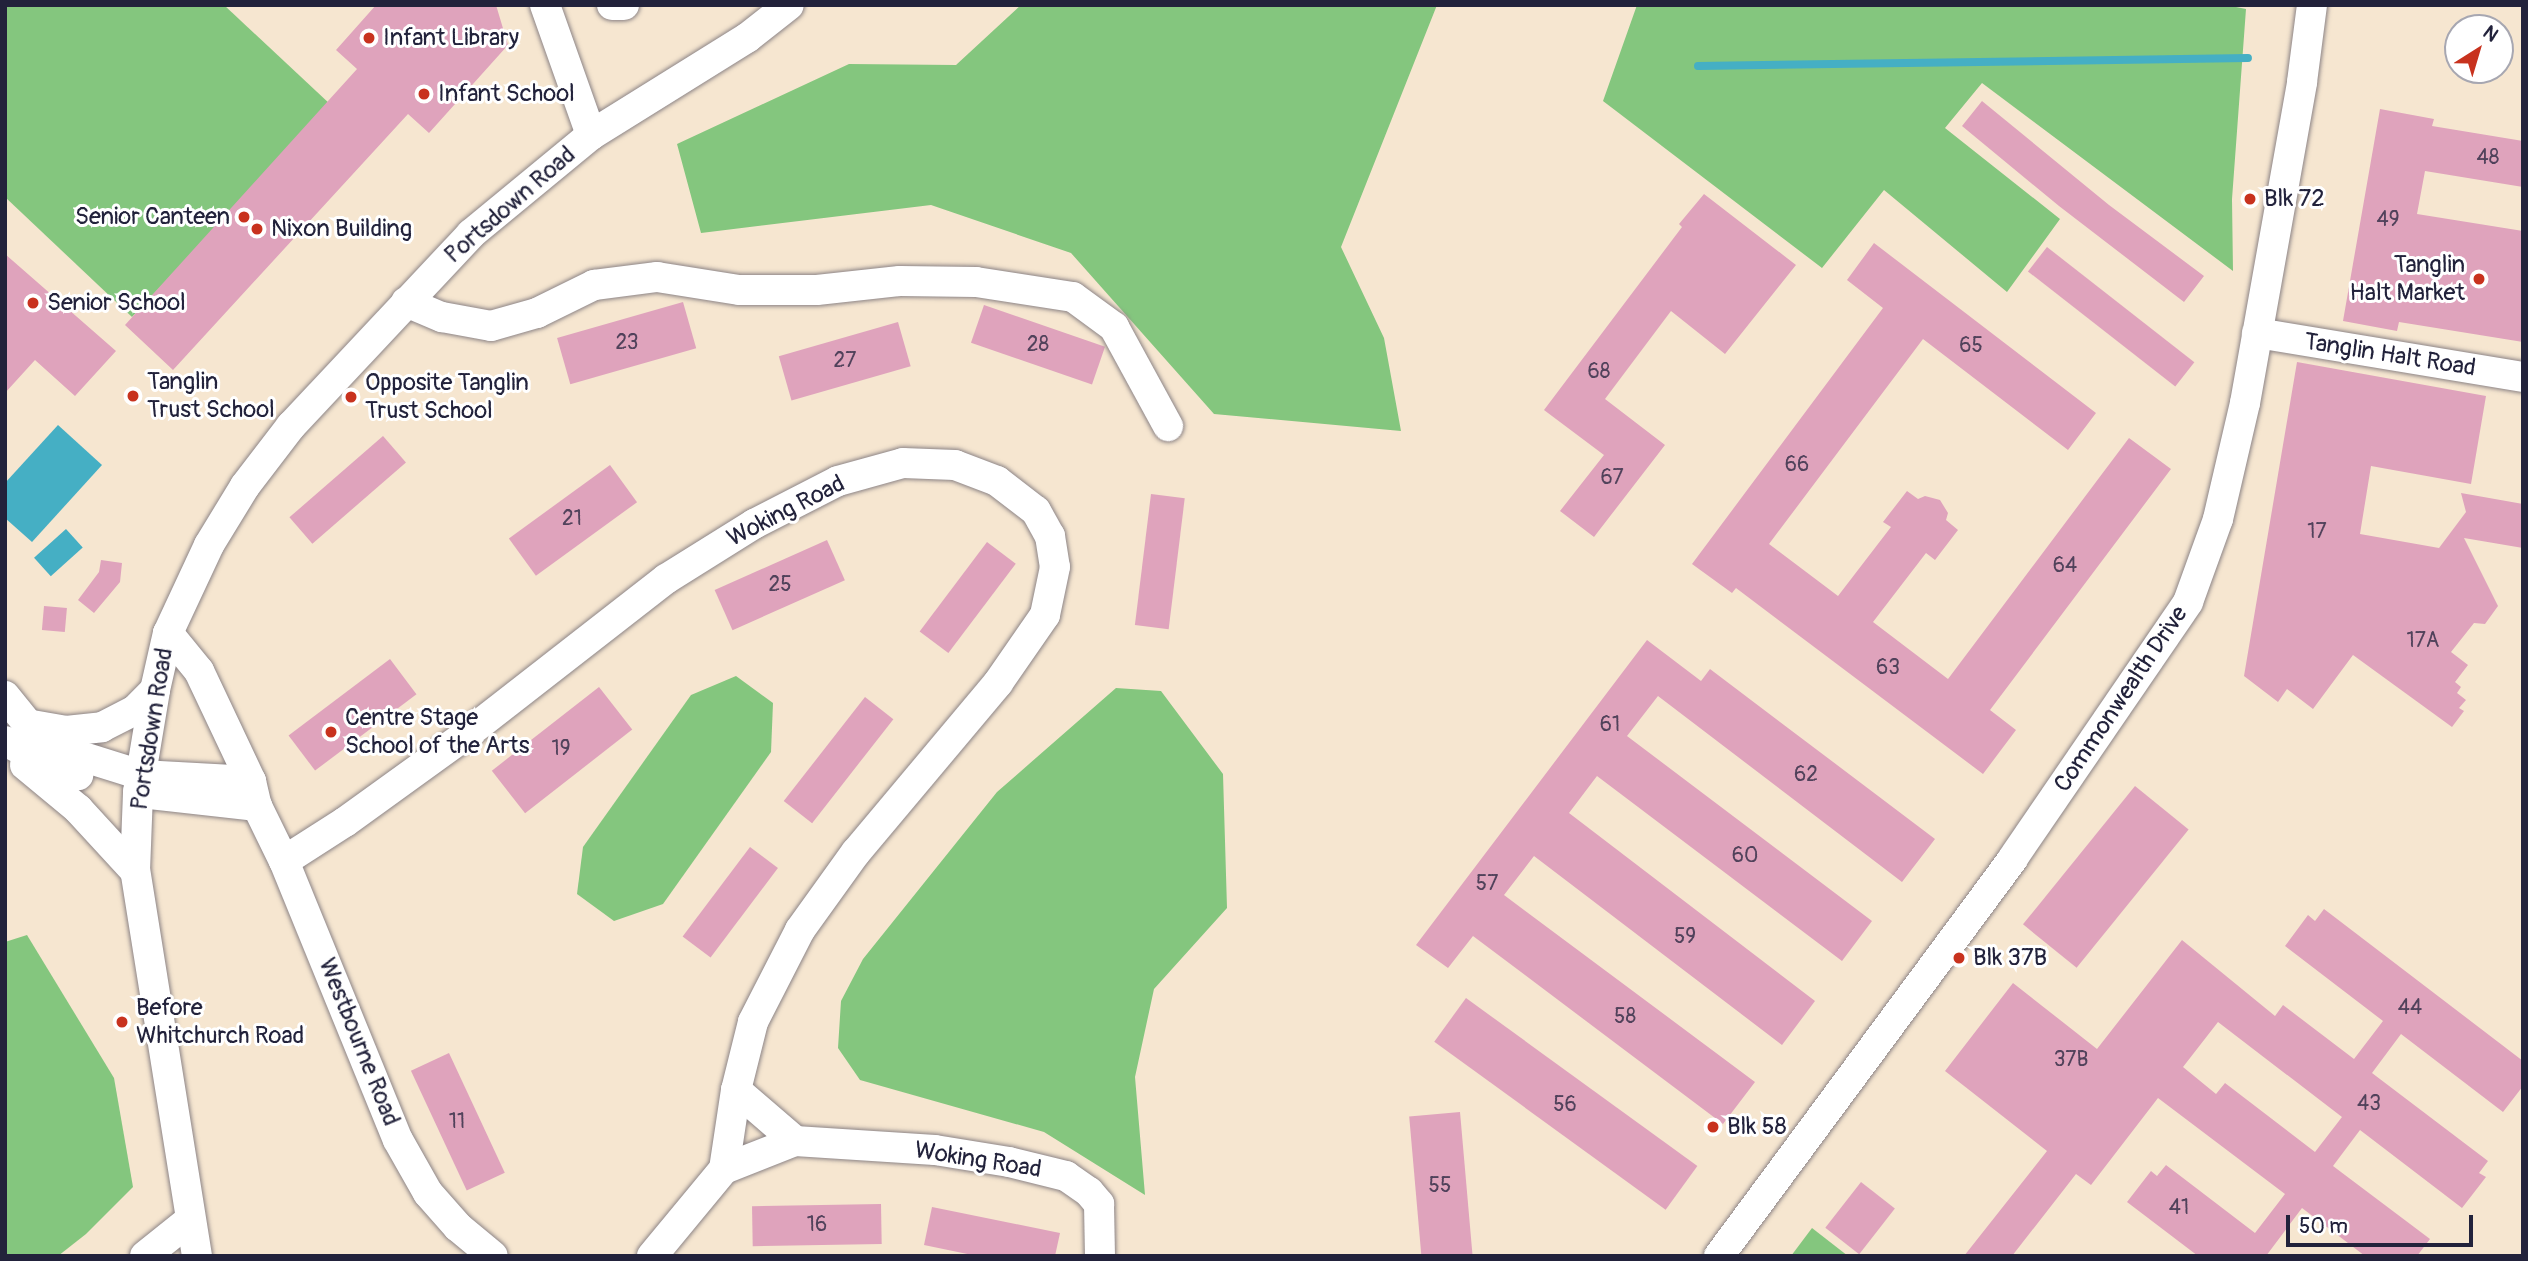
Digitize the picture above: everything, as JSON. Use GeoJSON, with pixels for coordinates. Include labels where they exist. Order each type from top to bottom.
{"type":"FeatureCollection","features":[{"type":"Feature","properties":{"kind":"street"},"geometry":{"type":"LineString","coordinates":[[545,5],[591,135]]}},
{"type":"Feature","properties":{"kind":"street"},"geometry":{"type":"LineString","coordinates":[[612,5],[624,5]]}},
{"type":"Feature","properties":{"kind":"street","name":"Portsdown Road"},"geometry":{"type":"LineString","coordinates":[[197,1256],[135,872],[140,784],[155,690],[168,633],[209,545],[245,486],[296,421],[471,233],[591,135],[747,38],[789,5]]}},
{"type":"Feature","properties":{"kind":"street","name":"Commonwealth Drive"},"geometry":{"type":"LineString","coordinates":[[1719,1256],[2013,858],[2188,602],[2218,519],[2245,403],[2302,82],[2312,5]]}},
{"type":"Feature","properties":{"kind":"street"},"geometry":{"type":"LineString","coordinates":[[406,302],[442,317],[491,326],[537,313],[594,285],[657,277],[739,289],[817,290],[900,281],[976,282],[1073,297],[1114,327],[1168,426]]}},
{"type":"Feature","properties":{"kind":"street","name":"Tanglin Halt Road"},"geometry":{"type":"LineString","coordinates":[[2257,333],[2523,377]]}},
{"type":"Feature","properties":{"kind":"street","name":"Woking Road"},"geometry":{"type":"LineString","coordinates":[[284,861],[345,822],[463,737],[666,579],[754,524],[838,481],[903,463],[955,465],[997,481],[1036,510],[1049,536],[1055,567],[1045,615],[998,683],[856,852],[800,930],[753,1022],[736,1090]]}},
{"type":"Feature","properties":{"kind":"street","name":"Westbourne Road"},"geometry":{"type":"LineString","coordinates":[[168,633],[199,671],[284,861],[398,1140],[428,1193],[458,1227],[493,1256]]}},
{"type":"Feature","properties":{"kind":"street"},"geometry":{"type":"LineString","coordinates":[[13,736],[102,727],[135,710],[155,690]]}},
{"type":"Feature","properties":{"kind":"street"},"geometry":{"type":"LineString","coordinates":[[5,696],[13,736],[135,872]]}},
{"type":"Feature","properties":{"kind":"street"},"geometry":{"type":"LineString","coordinates":[[13,736],[59,770],[140,784],[254,794]]}},
{"type":"Feature","properties":{"kind":"street"},"geometry":{"type":"LineString","coordinates":[[736,1090],[795,1142]]}},
{"type":"Feature","properties":{"kind":"street"},"geometry":{"type":"LineString","coordinates":[[652,1256],[724,1169],[736,1090]]}},
{"type":"Feature","properties":{"kind":"street","name":"Woking Road"},"geometry":{"type":"LineString","coordinates":[[724,1169],[795,1142],[935,1150],[1009,1161],[1066,1176],[1089,1192],[1098,1205],[1100,1256]]}},
{"type":"Feature","properties":{"kind":"street"},"geometry":{"type":"LineString","coordinates":[[145,1256],[190,1220]]}},
{"type":"Feature","properties":{"kind":"green space"},"geometry":{"type":"Polygon","coordinates":[[[5,5],[224,5],[331,105],[132,317],[5,197],[5,5]]]}},
{"type":"Feature","properties":{"kind":"green space"},"geometry":{"type":"Polygon","coordinates":[[[1021,5],[1437,5],[1341,247],[1384,338],[1401,431],[1214,414],[1071,253],[931,205],[701,233],[677,144],[849,64],[956,65],[1021,5]]]}},
{"type":"Feature","properties":{"kind":"green space"},"geometry":{"type":"Polygon","coordinates":[[[1637,5],[2226,5],[2246,9],[2232,199],[2233,271],[1982,83],[1945,128],[2060,219],[2007,292],[1884,190],[1822,268],[1603,101],[1637,5]]]}},
{"type":"Feature","properties":{"kind":"green space"},"geometry":{"type":"Polygon","coordinates":[[[736,676],[773,703],[771,752],[663,904],[614,921],[577,894],[583,847],[691,695],[736,676]]]}},
{"type":"Feature","properties":{"kind":"green space"},"geometry":{"type":"Polygon","coordinates":[[[1116,688],[1161,691],[1223,774],[1227,908],[1154,989],[1135,1077],[1145,1195],[1044,1132],[860,1080],[838,1048],[841,1001],[863,959],[997,792],[1116,688]]]}},
{"type":"Feature","properties":{"kind":"green space"},"geometry":{"type":"Polygon","coordinates":[[[27,935],[114,1078],[133,1187],[86,1234],[58,1256],[5,1256],[5,942],[27,935]]]}},
{"type":"Feature","properties":{"kind":"green space"},"geometry":{"type":"Polygon","coordinates":[[[1812,1228],[1848,1256],[1791,1256],[1812,1228]]]}},
{"type":"Feature","properties":{"kind":"water"},"geometry":{"type":"Polygon","coordinates":[[[58,425],[102,465],[32,542],[5,518],[5,483],[58,425]]]}},
{"type":"Feature","properties":{"kind":"water"},"geometry":{"type":"Polygon","coordinates":[[[66,529],[83,548],[51,576],[34,558],[66,529]]]}},
{"type":"Feature","properties":{"kind":"building"},"geometry":{"type":"Polygon","coordinates":[[[376,5],[496,5],[508,45],[429,133],[408,114],[173,370],[125,325],[357,69],[336,50],[376,5]]]}},
{"type":"Feature","properties":{"kind":"building"},"geometry":{"type":"Polygon","coordinates":[[[1982,101],[2109,205],[2204,276],[2184,302],[2059,206],[1962,126],[1982,101]]]}},
{"type":"Feature","properties":{"kind":"building"},"geometry":{"type":"Polygon","coordinates":[[[2380,109],[2434,119],[2432,126],[2523,141],[2523,187],[2425,171],[2417,214],[2523,231],[2523,342],[2399,322],[2397,331],[2343,321],[2380,109]]]}},
{"type":"Feature","properties":{"kind":"building"},"geometry":{"type":"Polygon","coordinates":[[[1704,194],[1796,265],[1725,354],[1671,311],[1605,399],[1665,445],[1594,537],[1560,511],[1604,455],[1544,410],[1682,227],[1679,224],[1704,194]]]}},
{"type":"Feature","properties":{"kind":"building"},"geometry":{"type":"Polygon","coordinates":[[[1874,243],[2096,413],[2068,450],[1923,339],[1769,544],[1838,596],[1891,527],[1883,522],[1907,491],[1918,499],[1925,496],[1940,500],[1948,513],[1946,520],[1958,530],[1935,560],[1926,553],[1873,622],[1948,679],[2129,438],[2171,469],[1990,710],[2016,730],[1983,774],[1736,588],[1732,593],[1692,564],[1883,308],[1847,280],[1874,243]]]}},
{"type":"Feature","properties":{"kind":"building"},"geometry":{"type":"Polygon","coordinates":[[[2047,247],[2194,362],[2175,387],[2028,271],[2047,247]]]}},
{"type":"Feature","properties":{"kind":"building","name":"Senior School"},"geometry":{"type":"Polygon","coordinates":[[[5,254],[116,351],[75,396],[35,360],[5,393],[5,254]]]}},
{"type":"Feature","properties":{"kind":"building"},"geometry":{"type":"Polygon","coordinates":[[[683,302],[696,348],[570,384],[557,338],[683,302]]]}},
{"type":"Feature","properties":{"kind":"building"},"geometry":{"type":"Polygon","coordinates":[[[984,305],[1105,347],[1092,384],[971,343],[984,305]]]}},
{"type":"Feature","properties":{"kind":"building"},"geometry":{"type":"Polygon","coordinates":[[[898,322],[911,366],[791,400],[779,356],[898,322]]]}},
{"type":"Feature","properties":{"kind":"building"},"geometry":{"type":"Polygon","coordinates":[[[2297,362],[2486,396],[2471,484],[2371,466],[2360,534],[2439,548],[2466,512],[2461,493],[2523,504],[2523,548],[2464,538],[2498,606],[2485,624],[2474,623],[2451,652],[2468,665],[2455,682],[2461,687],[2457,693],[2466,700],[2459,708],[2464,711],[2452,727],[2353,655],[2313,709],[2287,689],[2278,702],[2244,676],[2297,362]]]}},
{"type":"Feature","properties":{"kind":"building"},"geometry":{"type":"Polygon","coordinates":[[[383,436],[406,462],[312,544],[289,517],[383,436]]]}},
{"type":"Feature","properties":{"kind":"building"},"geometry":{"type":"Polygon","coordinates":[[[610,465],[637,502],[536,576],[509,538],[610,465]]]}},
{"type":"Feature","properties":{"kind":"building"},"geometry":{"type":"Polygon","coordinates":[[[1151,494],[1185,498],[1169,629],[1135,625],[1151,494]]]}},
{"type":"Feature","properties":{"kind":"building"},"geometry":{"type":"Polygon","coordinates":[[[827,540],[845,580],[733,630],[715,590],[827,540]]]}},
{"type":"Feature","properties":{"kind":"building"},"geometry":{"type":"Polygon","coordinates":[[[987,542],[1016,564],[948,653],[920,631],[987,542]]]}},
{"type":"Feature","properties":{"kind":"building"},"geometry":{"type":"Polygon","coordinates":[[[101,560],[122,563],[120,582],[94,613],[78,600],[99,572],[101,560]]]}},
{"type":"Feature","properties":{"kind":"building"},"geometry":{"type":"Polygon","coordinates":[[[44,606],[67,608],[65,632],[42,630],[44,606]]]}},
{"type":"Feature","properties":{"kind":"building"},"geometry":{"type":"Polygon","coordinates":[[[1647,640],[1701,681],[1710,669],[1935,839],[1902,882],[1658,696],[1627,736],[1872,921],[1842,961],[1597,776],[1569,813],[1815,1001],[1782,1045],[1534,856],[1504,895],[1755,1082],[1723,1124],[1473,936],[1448,968],[1416,945],[1647,640]]]}},
{"type":"Feature","properties":{"kind":"building"},"geometry":{"type":"Polygon","coordinates":[[[390,659],[416,694],[315,771],[289,735],[390,659]]]}},
{"type":"Feature","properties":{"kind":"building"},"geometry":{"type":"Polygon","coordinates":[[[599,687],[632,730],[525,813],[492,771],[599,687]]]}},
{"type":"Feature","properties":{"kind":"building"},"geometry":{"type":"Polygon","coordinates":[[[865,697],[893,719],[812,823],[784,801],[865,697]]]}},
{"type":"Feature","properties":{"kind":"building"},"geometry":{"type":"Polygon","coordinates":[[[2135,786],[2189,829],[2077,968],[2023,924],[2135,786]]]}},
{"type":"Feature","properties":{"kind":"building"},"geometry":{"type":"Polygon","coordinates":[[[750,847],[778,868],[711,958],[683,936],[750,847]]]}},
{"type":"Feature","properties":{"kind":"building"},"geometry":{"type":"Polygon","coordinates":[[[2324,909],[2523,1061],[2523,1086],[2503,1112],[2401,1034],[2372,1073],[2488,1161],[2479,1173],[2486,1177],[2462,1208],[2360,1130],[2333,1166],[2430,1239],[2417,1256],[2365,1256],[2302,1208],[2266,1256],[2198,1256],[2127,1202],[2151,1171],[2157,1176],[2166,1165],[2255,1233],[2285,1194],[2158,1098],[2091,1185],[2076,1174],[2012,1256],[1964,1256],[2047,1151],[1945,1071],[2013,983],[2097,1049],[2182,940],[2275,1016],[2283,1005],[2354,1059],[2383,1021],[2285,946],[2308,915],[2315,921],[2324,909]],[[2218,1022],[2183,1067],[2216,1094],[2225,1083],[2315,1152],[2342,1117],[2218,1022]]]}},
{"type":"Feature","properties":{"kind":"building"},"geometry":{"type":"Polygon","coordinates":[[[1466,998],[1697,1166],[1666,1210],[1434,1042],[1466,998]]]}},
{"type":"Feature","properties":{"kind":"building"},"geometry":{"type":"Polygon","coordinates":[[[449,1053],[505,1173],[467,1190],[411,1071],[449,1053]]]}},
{"type":"Feature","properties":{"kind":"building"},"geometry":{"type":"Polygon","coordinates":[[[1460,1112],[1473,1255],[1421,1256],[1409,1116],[1460,1112]]]}},
{"type":"Feature","properties":{"kind":"building"},"geometry":{"type":"Polygon","coordinates":[[[1861,1182],[1895,1208],[1859,1254],[1825,1228],[1861,1182]]]}},
{"type":"Feature","properties":{"kind":"building"},"geometry":{"type":"Polygon","coordinates":[[[881,1204],[882,1244],[753,1246],[752,1206],[881,1204]]]}},
{"type":"Feature","properties":{"kind":"building"},"geometry":{"type":"Polygon","coordinates":[[[932,1207],[1060,1233],[1055,1256],[977,1256],[924,1245],[932,1207]]]}},
{"type":"Feature","properties":{"kind":"waterway"},"geometry":{"type":"LineString","coordinates":[[1698,66],[2248,58]]}},
{"type":"Feature","properties":{"kind":"place","name":"Infant Library"},"geometry":{"type":"Point","coordinates":[369,38]}},
{"type":"Feature","properties":{"kind":"place","name":"Infant School"},"geometry":{"type":"Point","coordinates":[424,94]}},
{"type":"Feature","properties":{"kind":"place","name":"Blk 72"},"geometry":{"type":"Point","coordinates":[2250,199]}},
{"type":"Feature","properties":{"kind":"place","name":"Senior Canteen"},"geometry":{"type":"Point","coordinates":[244,217]}},
{"type":"Feature","properties":{"kind":"place","name":"Nixon Building"},"geometry":{"type":"Point","coordinates":[257,229]}},
{"type":"Feature","properties":{"kind":"place","name":"Tanglin Halt Market"},"geometry":{"type":"Point","coordinates":[2479,279]}},
{"type":"Feature","properties":{"kind":"place","name":"Senior School"},"geometry":{"type":"Point","coordinates":[33,303]}},
{"type":"Feature","properties":{"kind":"place","name":"Tanglin Trust School"},"geometry":{"type":"Point","coordinates":[133,396]}},
{"type":"Feature","properties":{"kind":"place","name":"Opposite Tanglin Trust School"},"geometry":{"type":"Point","coordinates":[351,397]}},
{"type":"Feature","properties":{"kind":"place","name":"Centre Stage School of the Arts"},"geometry":{"type":"Point","coordinates":[331,732]}},
{"type":"Feature","properties":{"kind":"place","name":"Blk 37B"},"geometry":{"type":"Point","coordinates":[1959,958]}},
{"type":"Feature","properties":{"kind":"place","name":"Before Whitchurch Road"},"geometry":{"type":"Point","coordinates":[122,1022]}},
{"type":"Feature","properties":{"kind":"place","name":"Blk 58"},"geometry":{"type":"Point","coordinates":[1713,1127]}}]}
